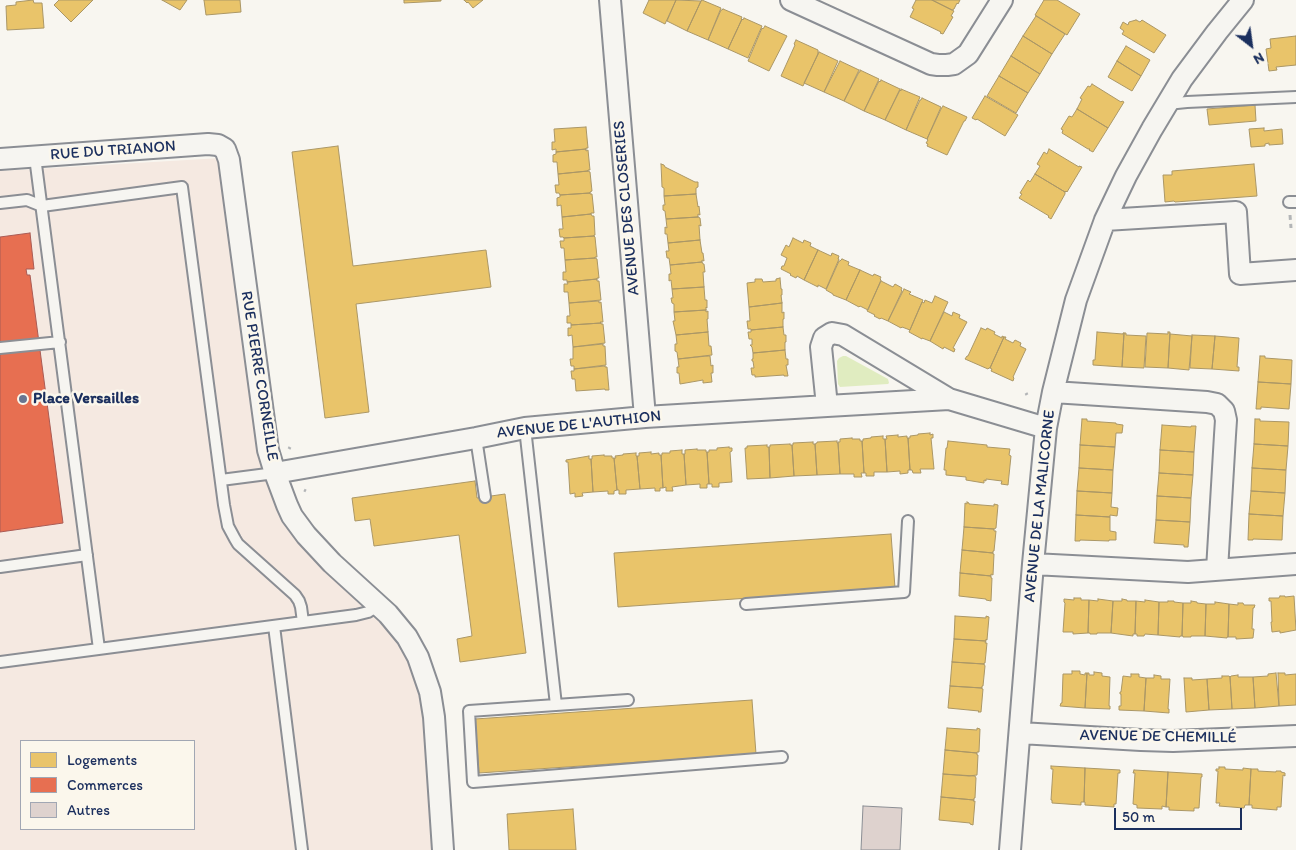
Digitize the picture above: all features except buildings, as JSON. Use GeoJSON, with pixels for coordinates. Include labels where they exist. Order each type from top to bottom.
{"type":"FeatureCollection","features":[{"type":"Feature","properties":{"kind":"street","name":"AVENUE DES CLOSERIES"},"geometry":{"type":"LineString","coordinates":[[610,0],[645,416]]}},
{"type":"Feature","properties":{"kind":"street"},"geometry":{"type":"LineString","coordinates":[[792,0],[930,64],[938,65],[954,64],[968,54],[1002,0]]}},
{"type":"Feature","properties":{"kind":"street","name":"AVENUE DE LA MALICORNE"},"geometry":{"type":"LineString","coordinates":[[1010,850],[1046,428],[1076,300],[1105,220],[1126,176],[1182,79],[1243,0]]}},
{"type":"Feature","properties":{"kind":"street","name":"RUE DU TRIANON"},"geometry":{"type":"LineString","coordinates":[[0,160],[208,144],[218,144],[225,149]]}},
{"type":"Feature","properties":{"kind":"street","name":"RUE PIERRE CORNEILLE"},"geometry":{"type":"LineString","coordinates":[[225,149],[229,160],[266,442],[274,473],[292,516],[306,535],[388,614],[407,637],[418,657],[430,692],[434,718],[443,850]]}},
{"type":"Feature","properties":{"kind":"street"},"geometry":{"type":"LineString","coordinates":[[1105,220],[1236,212],[1240,274],[1296,270]]}},
{"type":"Feature","properties":{"kind":"street","name":"AVENUE DE L'AUTHION"},"geometry":{"type":"LineString","coordinates":[[827,406],[821,347],[824,338],[832,333],[843,335],[949,399],[1046,428]]}},
{"type":"Feature","properties":{"kind":"street"},"geometry":{"type":"LineString","coordinates":[[1053,392],[1207,402],[1217,404],[1224,411],[1226,436],[1217,570]]}},
{"type":"Feature","properties":{"kind":"street","name":"AVENUE DE L'AUTHION"},"geometry":{"type":"LineString","coordinates":[[274,473],[525,428],[645,416],[949,399]]}},
{"type":"Feature","properties":{"kind":"street"},"geometry":{"type":"LineString","coordinates":[[1033,564],[1188,572],[1296,564]]}},
{"type":"Feature","properties":{"kind":"street","name":"AVENUE DE CHEMILLÉ"},"geometry":{"type":"LineString","coordinates":[[1020,733],[1173,741],[1296,736]]}},
{"type":"Feature","properties":{"kind":"lane"},"geometry":{"type":"LineString","coordinates":[[1167,104],[1296,97]]}},
{"type":"Feature","properties":{"kind":"lane"},"geometry":{"type":"LineString","coordinates":[[36,157],[100,648]]}},
{"type":"Feature","properties":{"kind":"lane"},"geometry":{"type":"LineString","coordinates":[[0,203],[27,200],[42,206],[182,187],[228,526],[238,544],[295,595],[301,607],[303,622]]}},
{"type":"Feature","properties":{"kind":"lane"},"geometry":{"type":"LineString","coordinates":[[0,348],[60,342]]}},
{"type":"Feature","properties":{"kind":"lane"},"geometry":{"type":"LineString","coordinates":[[525,428],[556,705]]}},
{"type":"Feature","properties":{"kind":"lane"},"geometry":{"type":"LineString","coordinates":[[476,438],[485,497]]}},
{"type":"Feature","properties":{"kind":"lane"},"geometry":{"type":"LineString","coordinates":[[221,480],[274,473]]}},
{"type":"Feature","properties":{"kind":"lane"},"geometry":{"type":"LineString","coordinates":[[746,604],[904,592],[908,521]]}},
{"type":"Feature","properties":{"kind":"lane"},"geometry":{"type":"LineString","coordinates":[[0,567],[87,555]]}},
{"type":"Feature","properties":{"kind":"lane"},"geometry":{"type":"LineString","coordinates":[[0,662],[364,613],[379,605]]}},
{"type":"Feature","properties":{"kind":"lane"},"geometry":{"type":"LineString","coordinates":[[274,626],[302,850]]}},
{"type":"Feature","properties":{"kind":"lane"},"geometry":{"type":"LineString","coordinates":[[628,700],[469,711],[474,782],[782,757]]}},
{"type":"Feature","properties":{"kind":"shaded area","name":"Place Versailles"},"geometry":{"type":"Polygon","coordinates":[[[221,158],[274,479],[295,527],[397,630],[425,696],[435,850],[0,850],[0,171],[221,158]]]}},
{"type":"Feature","properties":{"kind":"green space"},"geometry":{"type":"Polygon","coordinates":[[[843,356],[888,379],[889,383],[840,387],[838,384],[837,361],[843,356]]]}},
{"type":"Feature","properties":{"kind":"place","name":"Place Versailles"},"geometry":{"type":"Point","coordinates":[23,399]}}]}
